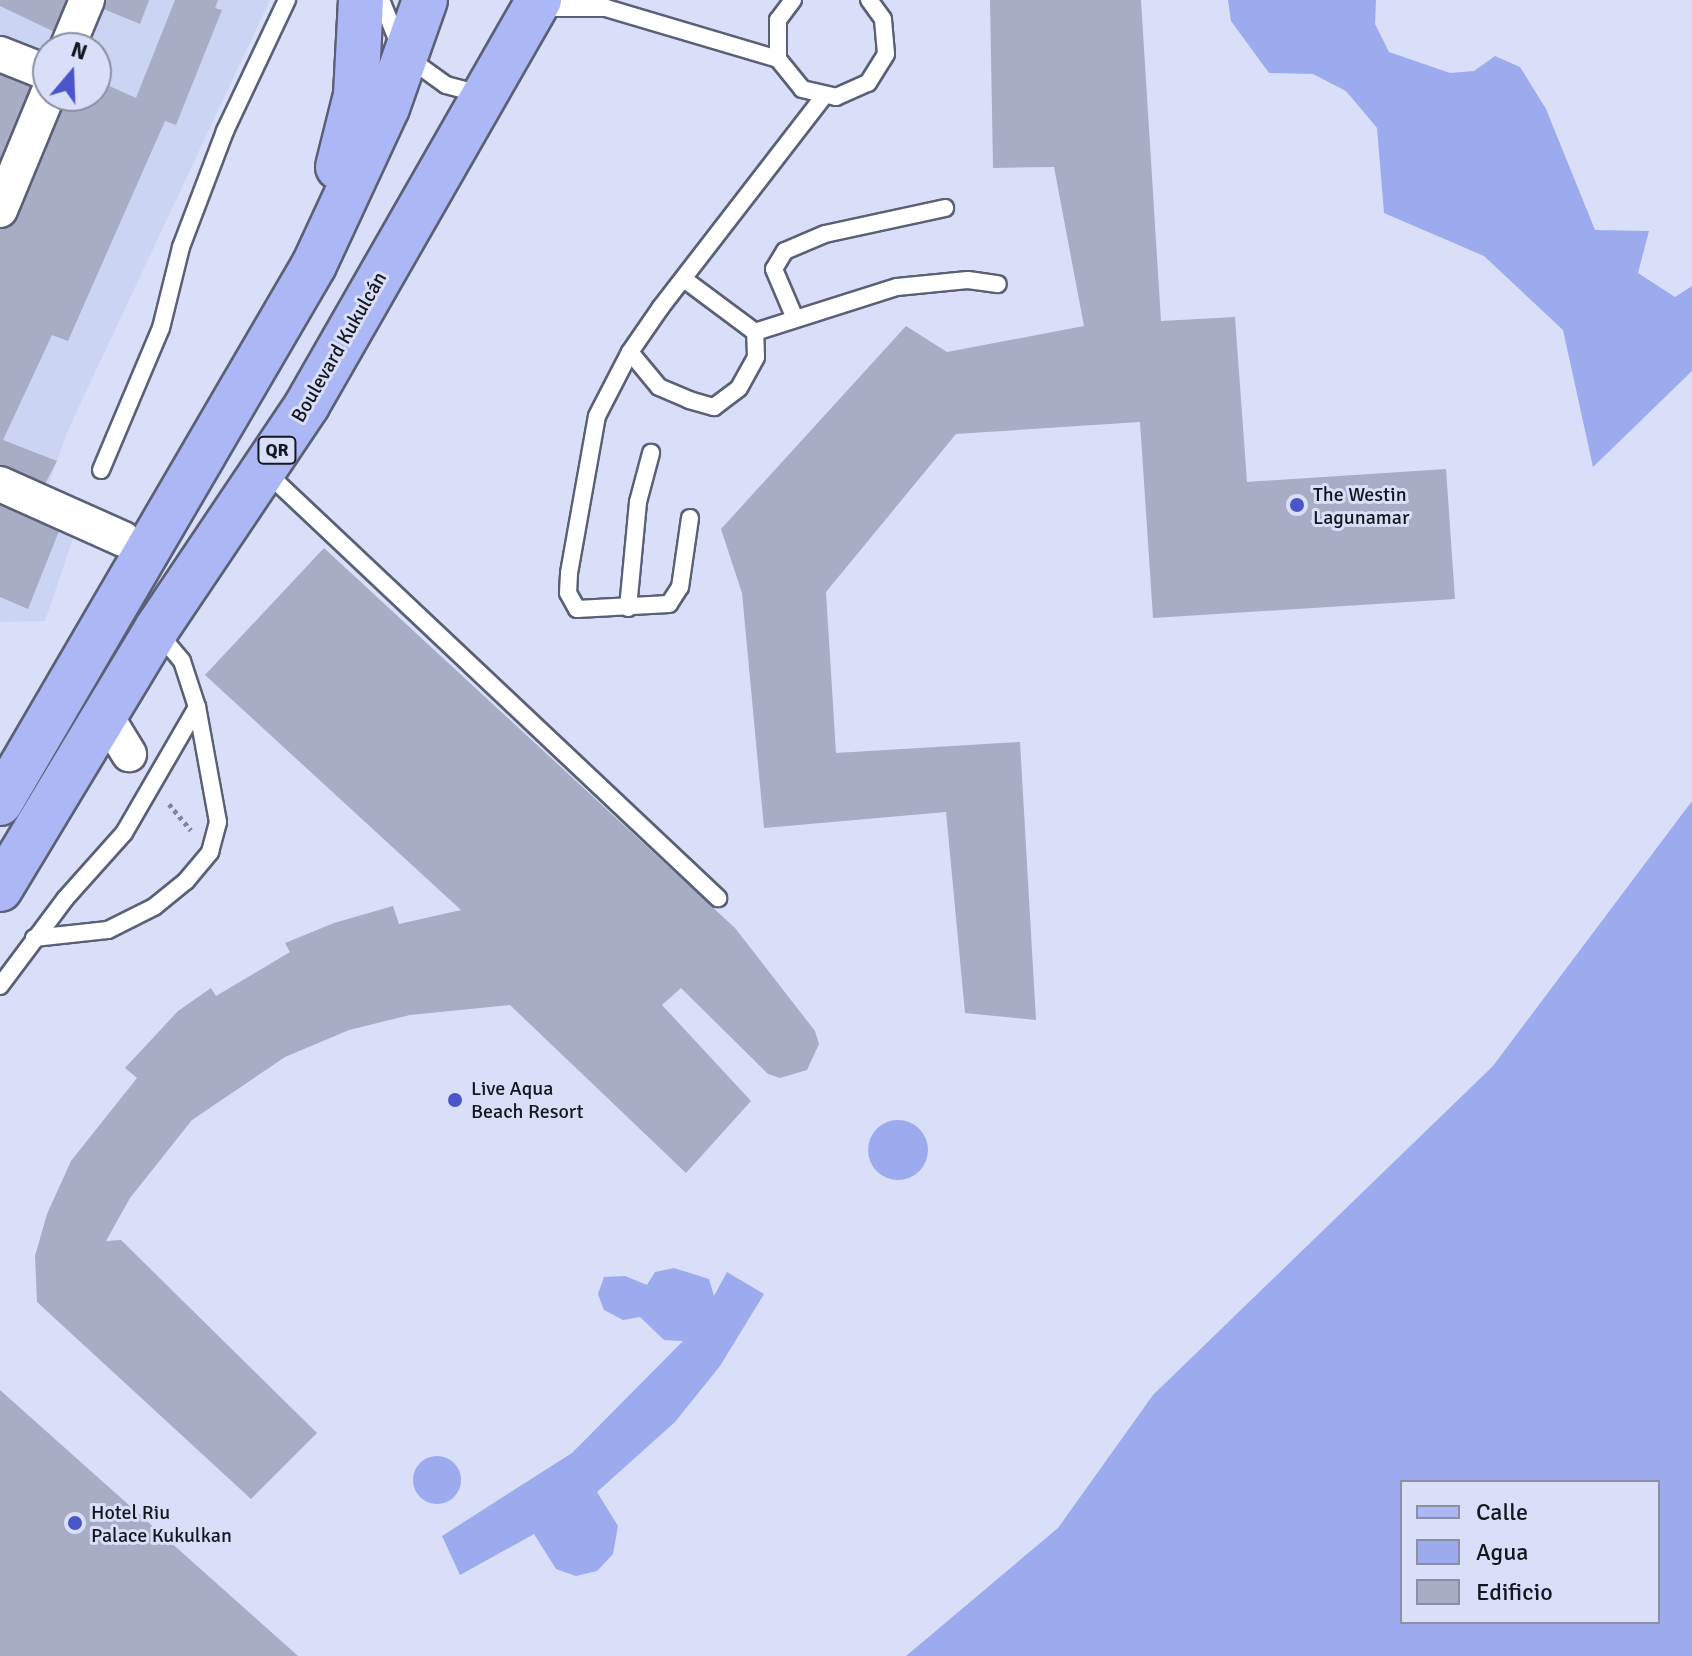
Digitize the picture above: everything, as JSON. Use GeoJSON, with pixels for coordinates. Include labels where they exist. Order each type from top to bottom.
{"type":"FeatureCollection","features":[{"type":"Feature","properties":{"kind":"main road"},"geometry":{"type":"LineString","coordinates":[[314,265],[356,95],[361,0]]}},
{"type":"Feature","properties":{"kind":"main road"},"geometry":{"type":"LineString","coordinates":[[0,803],[314,265],[387,108],[403,54],[425,0]]}},
{"type":"Feature","properties":{"kind":"main road","name":"Boulevard Kukulcán"},"geometry":{"type":"LineString","coordinates":[[0,889],[156,630],[307,405],[536,4]]}},
{"type":"Feature","properties":{"kind":"street"},"geometry":{"type":"LineString","coordinates":[[74,32],[87,0]]}},
{"type":"Feature","properties":{"kind":"street"},"geometry":{"type":"LineString","coordinates":[[0,54],[32,67]]}},
{"type":"Feature","properties":{"kind":"street"},"geometry":{"type":"LineString","coordinates":[[0,210],[41,112]]}},
{"type":"Feature","properties":{"kind":"street"},"geometry":{"type":"LineString","coordinates":[[0,484],[123,539]]}},
{"type":"Feature","properties":{"kind":"street"},"geometry":{"type":"LineString","coordinates":[[105,715],[129,754]]}},
{"type":"Feature","properties":{"kind":"lane"},"geometry":{"type":"LineString","coordinates":[[101,470],[161,328],[181,247],[225,131],[287,0]]}},
{"type":"Feature","properties":{"kind":"lane"},"geometry":{"type":"LineString","coordinates":[[381,0],[403,54],[446,85],[484,94]]}},
{"type":"Feature","properties":{"kind":"lane"},"geometry":{"type":"LineString","coordinates":[[536,4],[606,8],[778,59],[802,89],[824,96],[853,93],[880,70],[887,36],[869,0]]}},
{"type":"Feature","properties":{"kind":"lane"},"geometry":{"type":"LineString","coordinates":[[778,59],[778,20],[786,1]]}},
{"type":"Feature","properties":{"kind":"lane"},"geometry":{"type":"LineString","coordinates":[[690,518],[678,597],[669,604],[577,609],[568,593],[597,416],[630,352],[824,96]]}},
{"type":"Feature","properties":{"kind":"lane"},"geometry":{"type":"LineString","coordinates":[[794,316],[774,269],[785,251],[825,234],[945,208]]}},
{"type":"Feature","properties":{"kind":"lane"},"geometry":{"type":"LineString","coordinates":[[684,279],[755,332]]}},
{"type":"Feature","properties":{"kind":"lane"},"geometry":{"type":"LineString","coordinates":[[755,332],[794,316],[897,287],[968,280],[998,284]]}},
{"type":"Feature","properties":{"kind":"lane"},"geometry":{"type":"LineString","coordinates":[[630,352],[659,387],[714,407],[739,388],[756,357],[755,332]]}},
{"type":"Feature","properties":{"kind":"lane"},"geometry":{"type":"LineString","coordinates":[[628,608],[638,502],[651,453]]}},
{"type":"Feature","properties":{"kind":"lane"},"geometry":{"type":"LineString","coordinates":[[263,470],[718,898]]}},
{"type":"Feature","properties":{"kind":"lane"},"geometry":{"type":"LineString","coordinates":[[34,938],[108,930],[154,907],[186,881],[210,852],[218,822],[197,707],[182,661],[156,630]]}},
{"type":"Feature","properties":{"kind":"lane"},"geometry":{"type":"LineString","coordinates":[[0,986],[34,938],[124,833],[197,707]]}},
{"type":"Feature","properties":{"kind":"path"},"geometry":{"type":"LineString","coordinates":[[152,785],[210,852]]}},
{"type":"Feature","properties":{"kind":"shaded area"},"geometry":{"type":"Polygon","coordinates":[[[0,0],[270,0],[68,430],[45,494],[79,521],[45,621],[0,622],[0,0]]]}},
{"type":"Feature","properties":{"kind":"water"},"geometry":{"type":"Polygon","coordinates":[[[1228,0],[1376,0],[1375,24],[1389,52],[1450,73],[1474,71],[1495,56],[1520,67],[1546,109],[1595,230],[1649,231],[1638,273],[1675,297],[1692,286],[1692,371],[1593,467],[1563,330],[1484,256],[1384,213],[1377,128],[1346,91],[1313,74],[1269,73],[1231,21],[1228,0]]]}},
{"type":"Feature","properties":{"kind":"water"},"geometry":{"type":"Polygon","coordinates":[[[1692,801],[1692,1656],[906,1656],[1058,1528],[1153,1395],[1493,1066],[1692,801]]]}},
{"type":"Feature","properties":{"kind":"water"},"geometry":{"type":"Polygon","coordinates":[[[898,1120],[920,1128],[928,1150],[920,1172],[898,1180],[876,1172],[868,1150],[876,1128],[898,1120]]]}},
{"type":"Feature","properties":{"kind":"water"},"geometry":{"type":"Polygon","coordinates":[[[674,1268],[709,1279],[714,1296],[727,1272],[764,1294],[720,1366],[675,1422],[597,1492],[618,1526],[613,1554],[597,1571],[576,1576],[556,1569],[534,1534],[460,1575],[442,1536],[572,1453],[683,1341],[664,1340],[640,1317],[623,1320],[604,1310],[598,1294],[604,1277],[625,1276],[647,1285],[655,1272],[674,1268]]]}},
{"type":"Feature","properties":{"kind":"water"},"geometry":{"type":"Polygon","coordinates":[[[437,1456],[454,1463],[461,1480],[454,1497],[437,1504],[420,1497],[413,1480],[420,1463],[437,1456]]]}},
{"type":"Feature","properties":{"kind":"building"},"geometry":{"type":"Polygon","coordinates":[[[0,0],[80,0],[65,32],[55,32],[0,6],[0,0]]]}},
{"type":"Feature","properties":{"kind":"building"},"geometry":{"type":"Polygon","coordinates":[[[104,0],[149,0],[140,24],[101,8],[104,0]]]}},
{"type":"Feature","properties":{"kind":"building"},"geometry":{"type":"Polygon","coordinates":[[[175,0],[218,0],[215,8],[222,10],[176,125],[165,121],[68,341],[52,335],[3,440],[57,461],[35,503],[65,516],[28,609],[0,597],[0,38],[32,77],[32,112],[112,112],[112,87],[136,98],[175,0]]]}},
{"type":"Feature","properties":{"kind":"building","name":"The Westin Lagunamar"},"geometry":{"type":"Polygon","coordinates":[[[990,0],[1141,0],[1161,321],[1235,317],[1247,482],[1446,469],[1455,599],[1153,618],[1140,422],[956,434],[826,592],[836,753],[1020,742],[1036,1020],[965,1013],[946,812],[764,828],[742,593],[721,529],[906,326],[947,352],[1084,326],[1054,167],[993,168],[990,0]]]}},
{"type":"Feature","properties":{"kind":"building"},"geometry":{"type":"Polygon","coordinates":[[[324,548],[735,928],[815,1031],[819,1044],[807,1070],[780,1078],[768,1074],[681,988],[662,1005],[751,1101],[686,1173],[510,1005],[410,1015],[349,1030],[285,1057],[192,1120],[130,1198],[106,1241],[121,1240],[317,1433],[251,1499],[37,1302],[35,1256],[47,1214],[71,1161],[137,1078],[125,1068],[178,1011],[211,988],[216,996],[290,952],[285,943],[334,923],[393,906],[399,924],[461,910],[205,675],[324,548]]]}},
{"type":"Feature","properties":{"kind":"building","name":"Hotel Riu Palace Kukulkan"},"geometry":{"type":"Polygon","coordinates":[[[0,1390],[298,1656],[0,1656],[0,1390]]]}},
{"type":"Feature","properties":{"kind":"place","name":"The Westin Lagunamar"},"geometry":{"type":"Point","coordinates":[1297,505]}},
{"type":"Feature","properties":{"kind":"place","name":"Live Aqua Beach Resort"},"geometry":{"type":"Point","coordinates":[455,1100]}},
{"type":"Feature","properties":{"kind":"place","name":"Hotel Riu Palace Kukulkan"},"geometry":{"type":"Point","coordinates":[75,1523]}}]}
